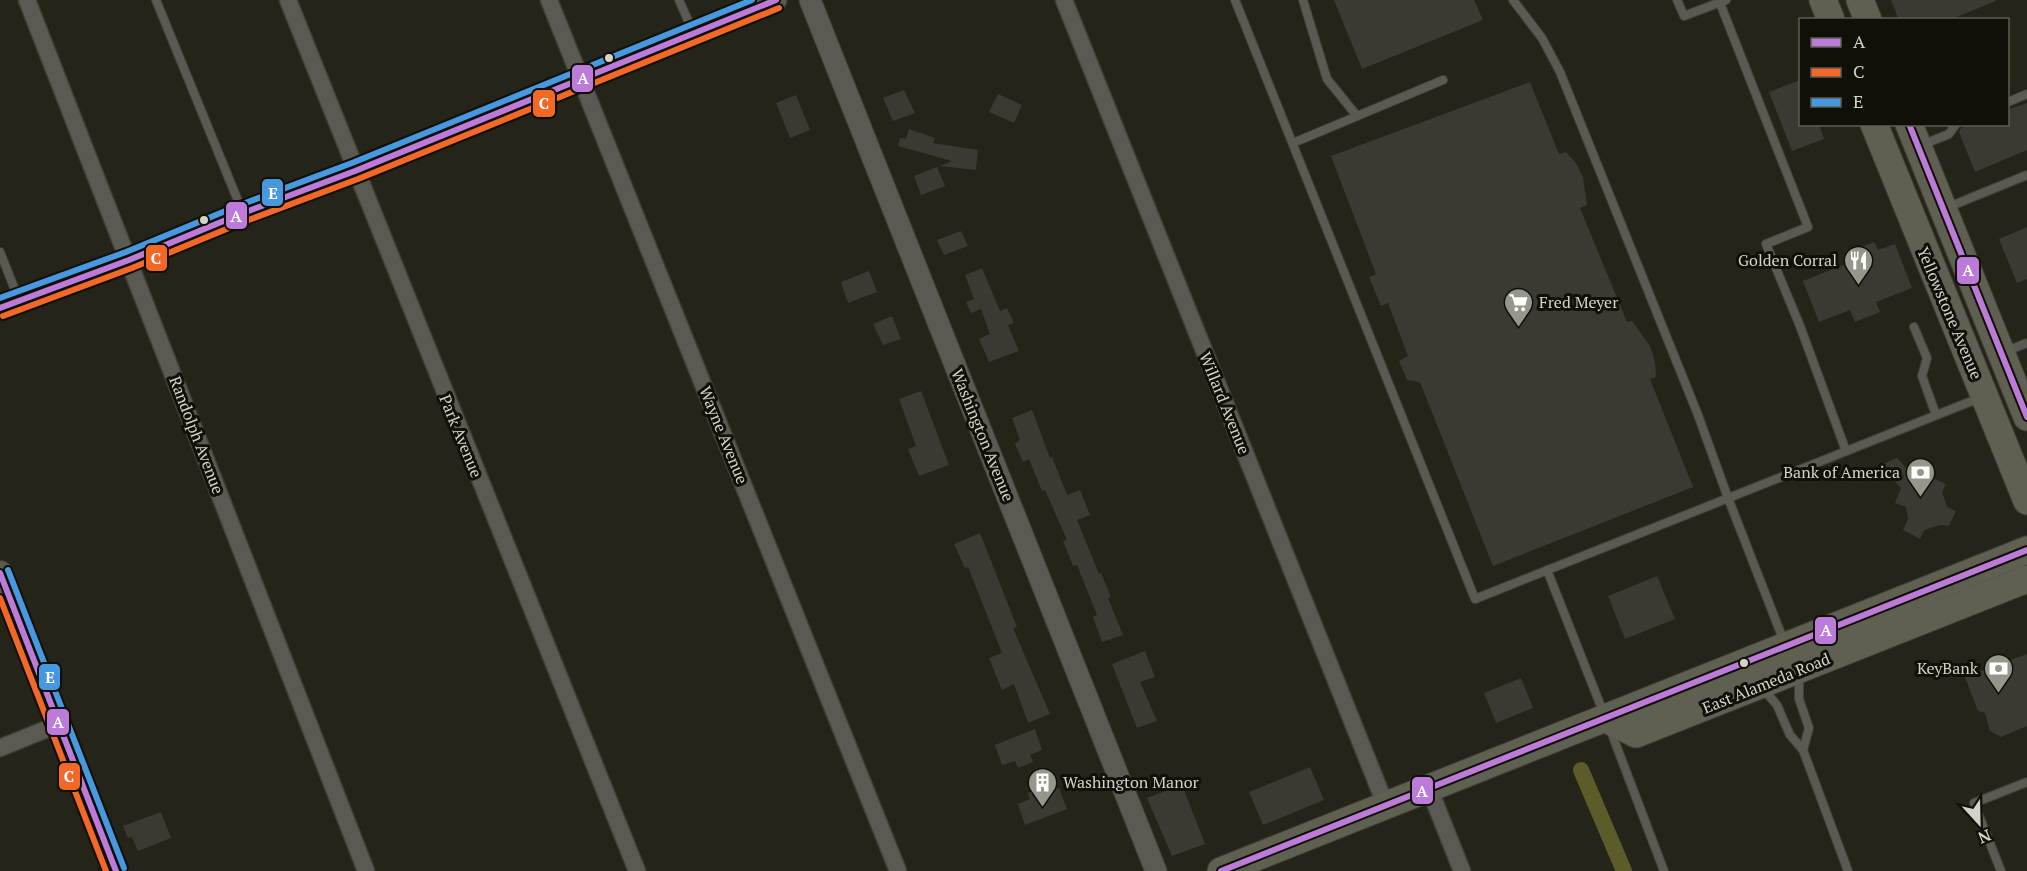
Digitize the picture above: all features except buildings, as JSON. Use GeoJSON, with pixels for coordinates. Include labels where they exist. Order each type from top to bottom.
{"type":"FeatureCollection","features":[{"type":"Feature","properties":{"kind":"main road"},"geometry":{"type":"LineString","coordinates":[[1823,0],[1830,18]]}},
{"type":"Feature","properties":{"kind":"main road"},"geometry":{"type":"LineString","coordinates":[[1860,0],[1867,18]]}},
{"type":"Feature","properties":{"kind":"main road","name":"Yellowstone Avenue"},"geometry":{"type":"LineString","coordinates":[[1875,126],[2027,501]]}},
{"type":"Feature","properties":{"kind":"main road","name":"Yellowstone Avenue"},"geometry":{"type":"LineString","coordinates":[[1914,136],[2027,417]]}},
{"type":"Feature","properties":{"kind":"main road","name":"East Alameda Road"},"geometry":{"type":"LineString","coordinates":[[1606,719],[1636,734],[1760,685],[1793,658],[2027,550]]}},
{"type":"Feature","properties":{"kind":"main road"},"geometry":{"type":"LineString","coordinates":[[0,573],[116,871]]}},
{"type":"Feature","properties":{"kind":"main road","name":"East Alameda Road"},"geometry":{"type":"LineString","coordinates":[[1221,871],[1606,719],[2027,579]]}},
{"type":"Feature","properties":{"kind":"street","name":"Randolph Avenue"},"geometry":{"type":"LineString","coordinates":[[27,0],[366,871]]}},
{"type":"Feature","properties":{"kind":"street","name":"Park Avenue"},"geometry":{"type":"LineString","coordinates":[[288,0],[637,871]]}},
{"type":"Feature","properties":{"kind":"street","name":"Wayne Avenue"},"geometry":{"type":"LineString","coordinates":[[549,0],[898,871]]}},
{"type":"Feature","properties":{"kind":"street"},"geometry":{"type":"LineString","coordinates":[[10,304],[355,171],[776,0]]}},
{"type":"Feature","properties":{"kind":"street","name":"Washington Avenue"},"geometry":{"type":"LineString","coordinates":[[810,0],[1156,871]]}},
{"type":"Feature","properties":{"kind":"street","name":"Willard Avenue"},"geometry":{"type":"LineString","coordinates":[[1064,0],[1386,806]]}},
{"type":"Feature","properties":{"kind":"street"},"geometry":{"type":"LineString","coordinates":[[0,748],[59,724]]}},
{"type":"Feature","properties":{"kind":"street"},"geometry":{"type":"LineString","coordinates":[[1429,788],[1462,871]]}},
{"type":"Feature","properties":{"kind":"lane"},"geometry":{"type":"LineString","coordinates":[[156,0],[243,213]]}},
{"type":"Feature","properties":{"kind":"lane"},"geometry":{"type":"LineString","coordinates":[[679,0],[694,34]]}},
{"type":"Feature","properties":{"kind":"lane"},"geometry":{"type":"LineString","coordinates":[[1235,0],[1475,599],[1985,396]]}},
{"type":"Feature","properties":{"kind":"lane"},"geometry":{"type":"LineString","coordinates":[[1303,0],[1327,79],[1357,116]]}},
{"type":"Feature","properties":{"kind":"lane"},"geometry":{"type":"LineString","coordinates":[[1513,0],[1542,38],[1560,72],[1793,658],[1799,699],[1809,728],[1803,750]]}},
{"type":"Feature","properties":{"kind":"lane"},"geometry":{"type":"LineString","coordinates":[[1677,0],[1684,16],[1723,1],[1808,227],[1766,244],[1800,326],[1846,451]]}},
{"type":"Feature","properties":{"kind":"lane"},"geometry":{"type":"LineString","coordinates":[[1293,143],[1443,80]]}},
{"type":"Feature","properties":{"kind":"lane"},"geometry":{"type":"LineString","coordinates":[[2009,101],[2027,94]]}},
{"type":"Feature","properties":{"kind":"lane"},"geometry":{"type":"LineString","coordinates":[[1914,136],[1949,134],[1955,126]]}},
{"type":"Feature","properties":{"kind":"lane"},"geometry":{"type":"LineString","coordinates":[[1943,209],[2027,175]]}},
{"type":"Feature","properties":{"kind":"lane"},"geometry":{"type":"LineString","coordinates":[[0,252],[10,304]]}},
{"type":"Feature","properties":{"kind":"lane"},"geometry":{"type":"LineString","coordinates":[[1914,327],[1927,358],[1922,376],[1936,415]]}},
{"type":"Feature","properties":{"kind":"lane"},"geometry":{"type":"LineString","coordinates":[[2001,353],[2027,343]]}},
{"type":"Feature","properties":{"kind":"lane"},"geometry":{"type":"LineString","coordinates":[[1547,570],[1664,871]]}},
{"type":"Feature","properties":{"kind":"lane"},"geometry":{"type":"LineString","coordinates":[[1760,685],[1777,705],[1790,735],[1803,750],[1848,871]]}},
{"type":"Feature","properties":{"kind":"lane"},"geometry":{"type":"LineString","coordinates":[[2001,871],[1974,803],[2027,782]]}},
{"type":"Feature","properties":{"kind":"waterway"},"geometry":{"type":"LineString","coordinates":[[1581,770],[1624,871]]}},
{"type":"Feature","properties":{"kind":"transit line","name":"E"},"geometry":{"type":"LineString","coordinates":[[0,298],[126,252],[240,205],[352,163],[752,0]]}},
{"type":"Feature","properties":{"kind":"transit line","name":"A"},"geometry":{"type":"LineString","coordinates":[[0,308],[355,171],[776,0]]}},
{"type":"Feature","properties":{"kind":"transit line","name":"C"},"geometry":{"type":"LineString","coordinates":[[3,316],[358,179],[779,8]]}},
{"type":"Feature","properties":{"kind":"transit line","name":"A"},"geometry":{"type":"LineString","coordinates":[[1910,126],[2027,417]]}},
{"type":"Feature","properties":{"kind":"transit line","name":"A"},"geometry":{"type":"LineString","coordinates":[[1221,871],[2027,550]]}},
{"type":"Feature","properties":{"kind":"transit line","name":"E"},"geometry":{"type":"LineString","coordinates":[[8,570],[124,868]]}},
{"type":"Feature","properties":{"kind":"transit line","name":"A"},"geometry":{"type":"LineString","coordinates":[[0,573],[116,871]]}},
{"type":"Feature","properties":{"kind":"transit line","name":"C"},"geometry":{"type":"LineString","coordinates":[[0,598],[106,871]]}},
{"type":"Feature","properties":{"kind":"place","name":"Golden Corral"},"geometry":{"type":"Point","coordinates":[1858,286]}},
{"type":"Feature","properties":{"kind":"place","name":"Fred Meyer"},"geometry":{"type":"Point","coordinates":[1518,328]}},
{"type":"Feature","properties":{"kind":"place","name":"Bank of America"},"geometry":{"type":"Point","coordinates":[1921,498]}},
{"type":"Feature","properties":{"kind":"place","name":"KeyBank"},"geometry":{"type":"Point","coordinates":[1999,694]}},
{"type":"Feature","properties":{"kind":"place","name":"Washington Manor"},"geometry":{"type":"Point","coordinates":[1042,808]}}]}
